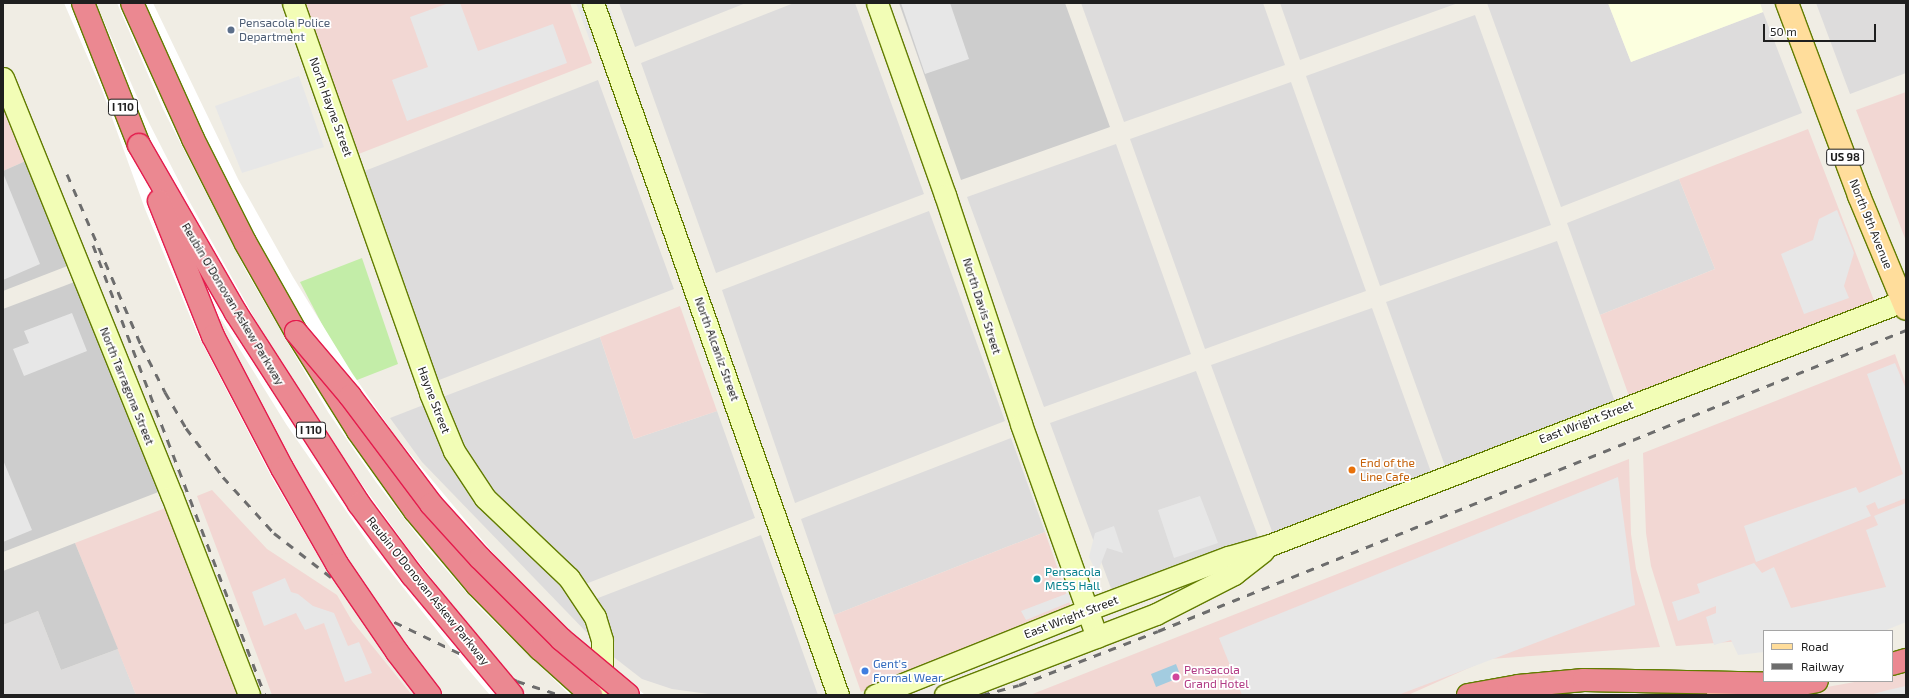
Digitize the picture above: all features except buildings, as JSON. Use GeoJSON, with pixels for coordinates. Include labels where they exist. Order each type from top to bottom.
{"type":"FeatureCollection","features":[{"type":"Feature","properties":{"kind":"highway","name":"Reubin O'Donovan Askew Parkway"},"geometry":{"type":"LineString","coordinates":[[83,3],[139,145],[236,313],[359,504],[412,575],[512,695]]}},
{"type":"Feature","properties":{"kind":"highway"},"geometry":{"type":"LineString","coordinates":[[132,3],[216,186],[296,332],[383,468],[442,544],[517,626],[590,695]]}},
{"type":"Feature","properties":{"kind":"highway"},"geometry":{"type":"LineString","coordinates":[[139,145],[195,296],[244,398],[337,564],[397,652],[430,695]]}},
{"type":"Feature","properties":{"kind":"highway"},"geometry":{"type":"LineString","coordinates":[[296,332],[350,396],[431,504],[480,558],[561,639],[628,695]]}},
{"type":"Feature","properties":{"kind":"highway"},"geometry":{"type":"LineString","coordinates":[[1893,664],[1906,660]]}},
{"type":"Feature","properties":{"kind":"highway"},"geometry":{"type":"LineString","coordinates":[[1468,695],[1518,686],[1584,680],[1763,682]]}},
{"type":"Feature","properties":{"kind":"main road","name":"North 9th Avenue"},"geometry":{"type":"LineString","coordinates":[[1787,3],[1859,196],[1904,305]]}},
{"type":"Feature","properties":{"kind":"main road"},"geometry":{"type":"LineString","coordinates":[[1718,695],[1810,682]]}},
{"type":"Feature","properties":{"kind":"street","name":"North Hayne Street"},"geometry":{"type":"LineString","coordinates":[[293,3],[352,166]]}},
{"type":"Feature","properties":{"kind":"street","name":"North Alcaniz Street"},"geometry":{"type":"LineString","coordinates":[[594,3],[838,695]]}},
{"type":"Feature","properties":{"kind":"street","name":"North Davis Street"},"geometry":{"type":"LineString","coordinates":[[876,3],[1097,637]]}},
{"type":"Feature","properties":{"kind":"street","name":"North Tarragona Street"},"geometry":{"type":"LineString","coordinates":[[3,78],[166,481],[249,695]]}},
{"type":"Feature","properties":{"kind":"street","name":"Hayne Street"},"geometry":{"type":"LineString","coordinates":[[352,166],[430,393],[463,467],[485,498],[569,578],[595,617],[602,640],[602,695]]}},
{"type":"Feature","properties":{"kind":"street","name":"East Wright Street"},"geometry":{"type":"LineString","coordinates":[[875,695],[1087,610],[1228,557],[1270,546],[1904,305]]}},
{"type":"Feature","properties":{"kind":"street","name":"East Wright Street"},"geometry":{"type":"LineString","coordinates":[[945,695],[1156,614],[1234,574],[1270,546]]}},
{"type":"Feature","properties":{"kind":"shaded area"},"geometry":{"type":"Polygon","coordinates":[[[301,3],[570,3],[592,63],[356,155],[301,3]]]}},
{"type":"Feature","properties":{"kind":"shaded area"},"geometry":{"type":"Polygon","coordinates":[[[449,3],[460,3],[478,51],[553,24],[567,63],[407,121],[392,80],[428,67],[410,17],[449,3]]]}},
{"type":"Feature","properties":{"kind":"shaded area"},"geometry":{"type":"Polygon","coordinates":[[[576,3],[585,3],[599,43],[590,41],[576,3]]]}},
{"type":"Feature","properties":{"kind":"shaded area"},"geometry":{"type":"Polygon","coordinates":[[[601,3],[608,3],[618,33],[615,41],[601,3]]]}},
{"type":"Feature","properties":{"kind":"shaded area"},"geometry":{"type":"Polygon","coordinates":[[[619,3],[746,3],[635,47],[619,3]]]}},
{"type":"Feature","properties":{"kind":"shaded area"},"geometry":{"type":"Polygon","coordinates":[[[794,3],[855,3],[924,194],[716,273],[641,63],[794,3]]]}},
{"type":"Feature","properties":{"kind":"shaded area"},"geometry":{"type":"Polygon","coordinates":[[[899,3],[1065,3],[1110,127],[961,180],[899,3]]]}},
{"type":"Feature","properties":{"kind":"shaded area"},"geometry":{"type":"Polygon","coordinates":[[[901,3],[950,3],[969,59],[925,74],[901,3]]]}},
{"type":"Feature","properties":{"kind":"shaded area"},"geometry":{"type":"Polygon","coordinates":[[[1081,3],[1263,3],[1285,65],[1124,122],[1081,3]]]}},
{"type":"Feature","properties":{"kind":"shaded area"},"geometry":{"type":"Polygon","coordinates":[[[1280,3],[1458,3],[1300,60],[1280,3]]]}},
{"type":"Feature","properties":{"kind":"shaded area"},"geometry":{"type":"Polygon","coordinates":[[[1487,3],[1608,3],[1631,62],[1763,12],[1802,113],[1561,207],[1487,3]]]}},
{"type":"Feature","properties":{"kind":"shaded area"},"geometry":{"type":"Polygon","coordinates":[[[1608,3],[1760,3],[1763,12],[1631,62],[1608,3]]]}},
{"type":"Feature","properties":{"kind":"shaded area"},"geometry":{"type":"Polygon","coordinates":[[[1816,3],[1906,3],[1906,73],[1850,94],[1816,3]]]}},
{"type":"Feature","properties":{"kind":"shaded area"},"geometry":{"type":"Polygon","coordinates":[[[1475,15],[1551,225],[1380,286],[1306,76],[1475,15]]]}},
{"type":"Feature","properties":{"kind":"shaded area"},"geometry":{"type":"Polygon","coordinates":[[[299,76],[324,147],[242,173],[215,106],[299,76]]]}},
{"type":"Feature","properties":{"kind":"shaded area"},"geometry":{"type":"Polygon","coordinates":[[[598,80],[674,289],[434,382],[362,172],[598,80]]]}},
{"type":"Feature","properties":{"kind":"shaded area"},"geometry":{"type":"Polygon","coordinates":[[[1291,82],[1366,291],[1205,349],[1130,139],[1291,82]]]}},
{"type":"Feature","properties":{"kind":"shaded area"},"geometry":{"type":"Polygon","coordinates":[[[1906,92],[1906,241],[1856,110],[1906,92]]]}},
{"type":"Feature","properties":{"kind":"shaded area"},"geometry":{"type":"Polygon","coordinates":[[[3,99],[28,160],[3,171],[3,99]]]}},
{"type":"Feature","properties":{"kind":"shaded area"},"geometry":{"type":"Polygon","coordinates":[[[1808,129],[1875,303],[1629,396],[1600,315],[1715,269],[1679,179],[1808,129]]]}},
{"type":"Feature","properties":{"kind":"shaded area"},"geometry":{"type":"Polygon","coordinates":[[[1116,144],[1191,354],[1044,407],[967,197],[1116,144]]]}},
{"type":"Feature","properties":{"kind":"shaded area"},"geometry":{"type":"Polygon","coordinates":[[[28,160],[70,265],[3,291],[3,171],[28,160]]]}},
{"type":"Feature","properties":{"kind":"shaded area"},"geometry":{"type":"Polygon","coordinates":[[[3,173],[40,264],[3,280],[3,173]]]}},
{"type":"Feature","properties":{"kind":"shaded area"},"geometry":{"type":"Polygon","coordinates":[[[1679,179],[1715,269],[1600,315],[1567,223],[1679,179]]]}},
{"type":"Feature","properties":{"kind":"shaded area"},"geometry":{"type":"Polygon","coordinates":[[[1837,210],[1854,253],[1844,286],[1849,298],[1804,314],[1781,254],[1813,240],[1819,219],[1837,210]]]}},
{"type":"Feature","properties":{"kind":"shaded area"},"geometry":{"type":"Polygon","coordinates":[[[929,211],[1005,421],[795,503],[722,290],[929,211]]]}},
{"type":"Feature","properties":{"kind":"shaded area"},"geometry":{"type":"Polygon","coordinates":[[[1557,241],[1615,402],[1445,466],[1386,302],[1557,241]]]}},
{"type":"Feature","properties":{"kind":"shaded area"},"geometry":{"type":"Polygon","coordinates":[[[77,281],[161,491],[3,552],[3,309],[77,281]]]}},
{"type":"Feature","properties":{"kind":"shaded area"},"geometry":{"type":"Polygon","coordinates":[[[680,306],[717,411],[634,439],[600,337],[680,306]]]}},
{"type":"Feature","properties":{"kind":"shaded area"},"geometry":{"type":"Polygon","coordinates":[[[1372,308],[1431,472],[1273,534],[1211,365],[1372,308]]]}},
{"type":"Feature","properties":{"kind":"shaded area"},"geometry":{"type":"Polygon","coordinates":[[[72,313],[87,351],[24,376],[13,349],[29,343],[24,331],[72,313]]]}},
{"type":"Feature","properties":{"kind":"shaded area"},"geometry":{"type":"Polygon","coordinates":[[[600,337],[634,439],[717,411],[755,518],[583,585],[503,505],[469,463],[440,398],[600,337]]]}},
{"type":"Feature","properties":{"kind":"shaded area"},"geometry":{"type":"Polygon","coordinates":[[[1895,354],[1906,384],[1906,609],[1763,630],[1763,632],[1755,640],[1676,646],[1651,566],[1646,533],[1643,453],[1895,354]]]}},
{"type":"Feature","properties":{"kind":"shaded area"},"geometry":{"type":"Polygon","coordinates":[[[1895,363],[1906,389],[1906,498],[1878,509],[1875,502],[1866,506],[1871,516],[1756,562],[1744,526],[1856,487],[1859,493],[1903,474],[1867,374],[1895,363]]]}},
{"type":"Feature","properties":{"kind":"shaded area"},"geometry":{"type":"Polygon","coordinates":[[[1196,371],[1259,539],[1112,591],[1050,423],[1196,371]]]}},
{"type":"Feature","properties":{"kind":"shaded area"},"geometry":{"type":"Polygon","coordinates":[[[426,404],[564,584],[578,606],[594,640],[422,462],[390,418],[426,404]]]}},
{"type":"Feature","properties":{"kind":"shaded area"},"geometry":{"type":"Polygon","coordinates":[[[1011,438],[1045,532],[834,615],[801,519],[1011,438]]]}},
{"type":"Feature","properties":{"kind":"shaded area"},"geometry":{"type":"Polygon","coordinates":[[[1629,459],[1631,534],[1636,569],[1660,647],[1489,659],[1408,695],[1030,695],[1629,459]]]}},
{"type":"Feature","properties":{"kind":"shaded area"},"geometry":{"type":"Polygon","coordinates":[[[3,460],[32,530],[3,542],[3,460]]]}},
{"type":"Feature","properties":{"kind":"shaded area"},"geometry":{"type":"Polygon","coordinates":[[[1618,477],[1635,605],[1398,695],[1242,695],[1219,638],[1618,477]]]}},
{"type":"Feature","properties":{"kind":"shaded area"},"geometry":{"type":"Polygon","coordinates":[[[212,490],[267,549],[337,595],[352,621],[412,695],[272,695],[197,496],[212,490]]]}},
{"type":"Feature","properties":{"kind":"shaded area"},"geometry":{"type":"Polygon","coordinates":[[[1200,496],[1218,543],[1174,558],[1158,510],[1200,496]]]}},
{"type":"Feature","properties":{"kind":"shaded area"},"geometry":{"type":"Polygon","coordinates":[[[1906,503],[1906,622],[1886,630],[1763,630],[1763,652],[1738,655],[1731,640],[1714,645],[1706,617],[1716,613],[1716,606],[1678,621],[1672,602],[1700,593],[1697,584],[1754,563],[1762,573],[1774,567],[1791,608],[1886,587],[1866,530],[1878,525],[1874,516],[1906,503]]]}},
{"type":"Feature","properties":{"kind":"shaded area"},"geometry":{"type":"Polygon","coordinates":[[[168,507],[241,695],[136,695],[75,543],[168,507]]]}},
{"type":"Feature","properties":{"kind":"shaded area"},"geometry":{"type":"Polygon","coordinates":[[[1114,526],[1123,553],[1107,548],[1097,574],[1089,557],[1095,533],[1114,526]]]}},
{"type":"Feature","properties":{"kind":"shaded area"},"geometry":{"type":"Polygon","coordinates":[[[1045,532],[1071,607],[861,692],[834,615],[1045,532]]]}},
{"type":"Feature","properties":{"kind":"shaded area"},"geometry":{"type":"Polygon","coordinates":[[[761,535],[818,695],[716,695],[672,689],[642,679],[611,655],[593,600],[761,535]]]}},
{"type":"Feature","properties":{"kind":"shaded area"},"geometry":{"type":"Polygon","coordinates":[[[75,543],[118,649],[61,670],[38,611],[3,625],[3,571],[75,543]]]}},
{"type":"Feature","properties":{"kind":"shaded area"},"geometry":{"type":"Polygon","coordinates":[[[285,578],[291,592],[298,594],[313,606],[334,613],[348,646],[359,642],[372,673],[345,682],[324,623],[305,630],[296,613],[264,626],[252,592],[285,578]]]}},
{"type":"Feature","properties":{"kind":"shaded area"},"geometry":{"type":"Polygon","coordinates":[[[1071,592],[1075,600],[1026,620],[1021,611],[1071,592]]]}},
{"type":"Feature","properties":{"kind":"shaded area"},"geometry":{"type":"Polygon","coordinates":[[[38,611],[61,670],[118,649],[136,695],[3,695],[3,625],[38,611]]]}},
{"type":"Feature","properties":{"kind":"shaded area"},"geometry":{"type":"Polygon","coordinates":[[[1906,669],[1906,693],[1897,695],[1783,695],[1854,682],[1893,682],[1893,673],[1906,669]]]}},
{"type":"Feature","properties":{"kind":"shaded area"},"geometry":{"type":"Polygon","coordinates":[[[1906,686],[1906,695],[1870,695],[1888,690],[1906,686]]]}},
{"type":"Feature","properties":{"kind":"green space"},"geometry":{"type":"Polygon","coordinates":[[[362,258],[398,364],[352,382],[300,282],[362,258]]]}},
{"type":"Feature","properties":{"kind":"water"},"geometry":{"type":"Polygon","coordinates":[[[1176,664],[1181,677],[1156,687],[1151,674],[1176,664]]]}},
{"type":"Feature","properties":{"kind":"pier"},"geometry":{"type":"Polygon","coordinates":[[[64,3],[96,3],[145,115],[188,199],[259,326],[322,429],[410,551],[492,655],[527,695],[490,695],[467,668],[371,547],[286,424],[221,319],[215,323],[350,570],[440,695],[416,695],[385,655],[321,561],[272,478],[197,333],[145,209],[102,90],[64,3]]]}},
{"type":"Feature","properties":{"kind":"pier"},"geometry":{"type":"Polygon","coordinates":[[[117,3],[153,3],[238,179],[293,277],[352,373],[396,437],[504,566],[559,622],[645,695],[570,695],[479,607],[427,548],[376,482],[328,412],[246,271],[163,109],[117,3]]]}},
{"type":"Feature","properties":{"kind":"railway"},"geometry":{"type":"LineString","coordinates":[[67,174],[141,345],[165,392],[186,428],[223,477],[274,533],[380,615],[517,681],[560,695]]}},
{"type":"Feature","properties":{"kind":"railway"},"geometry":{"type":"LineString","coordinates":[[93,245],[265,695]]}},
{"type":"Feature","properties":{"kind":"railway"},"geometry":{"type":"LineString","coordinates":[[982,695],[1019,685],[1158,631],[1906,330]]}},
{"type":"Feature","properties":{"kind":"place","name":"Pensacola Police Department"},"geometry":{"type":"Point","coordinates":[231,30]}},
{"type":"Feature","properties":{"kind":"place","name":"End of the Line Cafe"},"geometry":{"type":"Point","coordinates":[1352,470]}},
{"type":"Feature","properties":{"kind":"place","name":"Pensacola MESS Hall"},"geometry":{"type":"Point","coordinates":[1037,579]}},
{"type":"Feature","properties":{"kind":"place","name":"Gent's Formal Wear"},"geometry":{"type":"Point","coordinates":[865,671]}},
{"type":"Feature","properties":{"kind":"place","name":"Pensacola Grand Hotel"},"geometry":{"type":"Point","coordinates":[1176,677]}}]}
